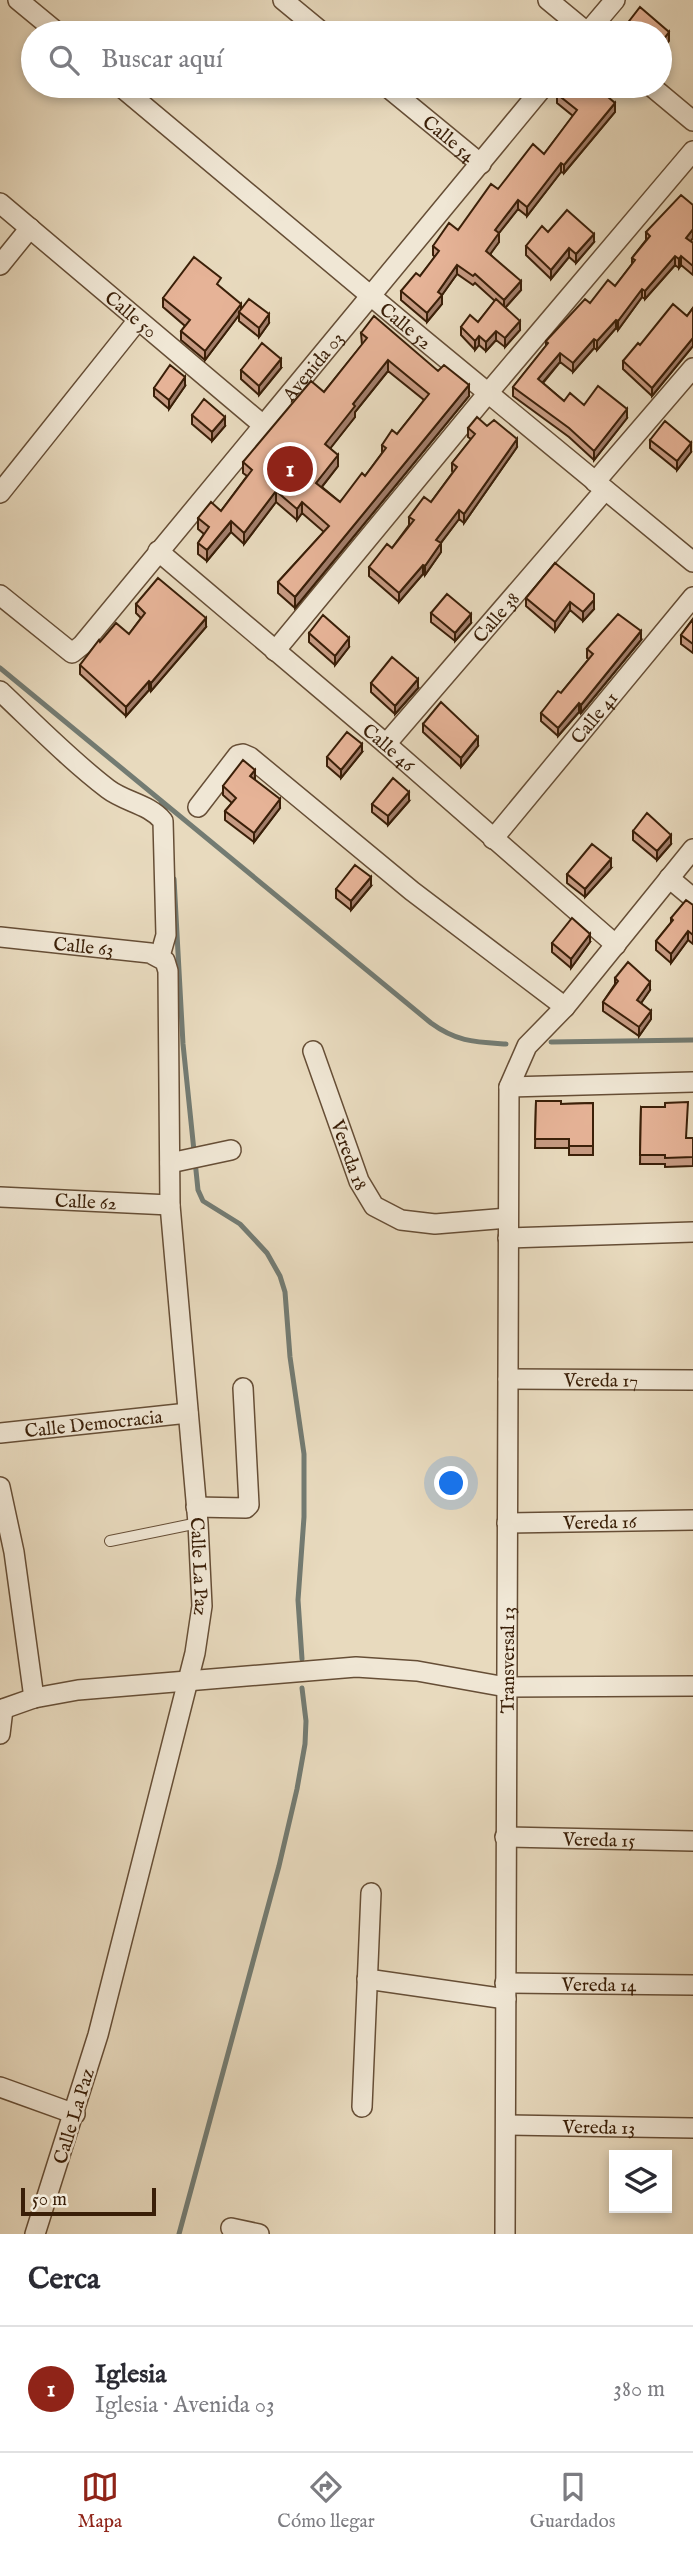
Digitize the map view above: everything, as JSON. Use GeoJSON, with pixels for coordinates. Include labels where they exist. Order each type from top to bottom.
{"type":"FeatureCollection","features":[{"type":"Feature","properties":{"kind":"street"},"geometry":{"type":"LineString","coordinates":[[18,0],[43,21]]}},
{"type":"Feature","properties":{"kind":"street"},"geometry":{"type":"LineString","coordinates":[[283,0],[308,21]]}},
{"type":"Feature","properties":{"kind":"street"},"geometry":{"type":"LineString","coordinates":[[548,0],[573,21]]}},
{"type":"Feature","properties":{"kind":"street"},"geometry":{"type":"LineString","coordinates":[[597,21],[615,0]]}},
{"type":"Feature","properties":{"kind":"street","name":"Calle 52"},"geometry":{"type":"LineString","coordinates":[[135,98],[693,562]]}},
{"type":"Feature","properties":{"kind":"street","name":"Calle 54"},"geometry":{"type":"LineString","coordinates":[[401,98],[481,164]]}},
{"type":"Feature","properties":{"kind":"street","name":"Avenida 03"},"geometry":{"type":"LineString","coordinates":[[0,595],[72,653],[82,645],[534,98]]}},
{"type":"Feature","properties":{"kind":"street"},"geometry":{"type":"LineString","coordinates":[[665,98],[693,121]]}},
{"type":"Feature","properties":{"kind":"street"},"geometry":{"type":"LineString","coordinates":[[275,651],[693,151]]}},
{"type":"Feature","properties":{"kind":"street","name":"Calle 50"},"geometry":{"type":"LineString","coordinates":[[0,202],[263,425]]}},
{"type":"Feature","properties":{"kind":"street"},"geometry":{"type":"LineString","coordinates":[[0,265],[30,228]]}},
{"type":"Feature","properties":{"kind":"street"},"geometry":{"type":"LineString","coordinates":[[0,493],[138,320]]}},
{"type":"Feature","properties":{"kind":"street","name":"Calle 38"},"geometry":{"type":"LineString","coordinates":[[386,744],[600,486],[693,368]]}},
{"type":"Feature","properties":{"kind":"street","name":"Calle 46"},"geometry":{"type":"LineString","coordinates":[[158,551],[386,744],[615,945]]}},
{"type":"Feature","properties":{"kind":"street","name":"Calle 41"},"geometry":{"type":"LineString","coordinates":[[493,839],[693,597]]}},
{"type":"Feature","properties":{"kind":"street","name":"Calle La Paz"},"geometry":{"type":"LineString","coordinates":[[0,691],[93,777],[115,794],[156,813],[163,821],[166,935],[162,959],[168,971],[178,1162],[170,1205],[197,1515],[202,1606],[195,1653],[151,1832],[75,2114],[35,2234]]}},
{"type":"Feature","properties":{"kind":"street"},"geometry":{"type":"LineString","coordinates":[[198,807],[238,755],[250,757],[412,891],[565,1007]]}},
{"type":"Feature","properties":{"kind":"street"},"geometry":{"type":"LineString","coordinates":[[693,849],[565,1007],[527,1046],[509,1087],[693,1082]]}},
{"type":"Feature","properties":{"kind":"street"},"geometry":{"type":"LineString","coordinates":[[669,878],[693,898]]}},
{"type":"Feature","properties":{"kind":"street","name":"Calle 63"},"geometry":{"type":"LineString","coordinates":[[0,937],[150,953],[162,959]]}},
{"type":"Feature","properties":{"kind":"street","name":"Vereda 18"},"geometry":{"type":"LineString","coordinates":[[313,1051],[359,1181],[374,1206],[401,1220],[508,1228],[693,1232]]}},
{"type":"Feature","properties":{"kind":"street","name":"Transversal 13"},"geometry":{"type":"LineString","coordinates":[[505,2234],[509,1087]]}},
{"type":"Feature","properties":{"kind":"street"},"geometry":{"type":"LineString","coordinates":[[178,1162],[231,1150]]}},
{"type":"Feature","properties":{"kind":"street","name":"Calle 62"},"geometry":{"type":"LineString","coordinates":[[0,1197],[170,1205]]}},
{"type":"Feature","properties":{"kind":"street","name":"Vereda 17"},"geometry":{"type":"LineString","coordinates":[[508,1379],[693,1380]]}},
{"type":"Feature","properties":{"kind":"street"},"geometry":{"type":"LineString","coordinates":[[197,1515],[246,1508],[249,1505],[243,1388]]}},
{"type":"Feature","properties":{"kind":"street","name":"Calle Democracia"},"geometry":{"type":"LineString","coordinates":[[0,1433],[188,1413]]}},
{"type":"Feature","properties":{"kind":"street"},"geometry":{"type":"LineString","coordinates":[[0,1487],[14,1552],[34,1698]]}},
{"type":"Feature","properties":{"kind":"street","name":"Vereda 16"},"geometry":{"type":"LineString","coordinates":[[507,1523],[693,1520]]}},
{"type":"Feature","properties":{"kind":"street"},"geometry":{"type":"LineString","coordinates":[[0,1734],[1,1710],[34,1698],[78,1690],[356,1668],[417,1671],[506,1687],[693,1686]]}},
{"type":"Feature","properties":{"kind":"street","name":"Vereda 15"},"geometry":{"type":"LineString","coordinates":[[505,1837],[693,1841]]}},
{"type":"Feature","properties":{"kind":"street"},"geometry":{"type":"LineString","coordinates":[[362,2107],[371,1893]]}},
{"type":"Feature","properties":{"kind":"street","name":"Vereda 14"},"geometry":{"type":"LineString","coordinates":[[368,1979],[505,1991],[693,1985]]}},
{"type":"Feature","properties":{"kind":"street"},"geometry":{"type":"LineString","coordinates":[[0,2087],[75,2114]]}},
{"type":"Feature","properties":{"kind":"street","name":"Vereda 13"},"geometry":{"type":"LineString","coordinates":[[506,2125],[693,2128]]}},
{"type":"Feature","properties":{"kind":"street"},"geometry":{"type":"LineString","coordinates":[[231,2228],[259,2234]]}},
{"type":"Feature","properties":{"kind":"lane"},"geometry":{"type":"LineString","coordinates":[[110,1541],[197,1515]]}},
{"type":"Feature","properties":{"kind":"building"},"geometry":{"type":"Polygon","coordinates":[[[640,7],[656,21],[629,21],[640,7]]]}},
{"type":"Feature","properties":{"kind":"building"},"geometry":{"type":"Polygon","coordinates":[[[562,98],[609,98],[615,103],[564,165],[561,163],[527,207],[518,200],[495,230],[499,233],[486,251],[521,281],[504,300],[475,274],[473,276],[457,265],[438,292],[442,295],[427,313],[401,291],[416,273],[420,276],[439,251],[433,246],[449,223],[458,230],[491,184],[498,189],[533,144],[544,154],[577,110],[562,98]]]}},
{"type":"Feature","properties":{"kind":"building"},"geometry":{"type":"Polygon","coordinates":[[[681,195],[693,205],[693,229],[686,238],[693,243],[693,266],[681,256],[679,259],[675,256],[645,291],[642,289],[618,321],[616,320],[597,341],[594,339],[573,363],[560,353],[538,379],[564,401],[570,393],[584,405],[598,386],[627,409],[594,451],[569,428],[513,387],[548,343],[546,341],[585,299],[590,303],[608,280],[615,286],[635,260],[632,258],[650,236],[646,232],[681,195]]]}},
{"type":"Feature","properties":{"kind":"building"},"geometry":{"type":"Polygon","coordinates":[[[567,210],[594,234],[576,254],[569,248],[551,270],[526,246],[542,226],[548,232],[567,210]]]}},
{"type":"Feature","properties":{"kind":"building"},"geometry":{"type":"Polygon","coordinates":[[[194,257],[221,278],[217,284],[241,304],[205,351],[181,331],[190,320],[163,298],[194,257]]]}},
{"type":"Feature","properties":{"kind":"building"},"geometry":{"type":"Polygon","coordinates":[[[249,299],[269,314],[259,328],[239,312],[249,299]]]}},
{"type":"Feature","properties":{"kind":"building"},"geometry":{"type":"Polygon","coordinates":[[[496,299],[520,321],[505,338],[496,331],[486,342],[479,336],[475,341],[461,327],[470,315],[478,322],[496,299]]]}},
{"type":"Feature","properties":{"kind":"building"},"geometry":{"type":"Polygon","coordinates":[[[673,304],[687,316],[693,308],[693,338],[652,388],[623,361],[638,343],[640,345],[673,304]]]}},
{"type":"Feature","properties":{"kind":"building"},"geometry":{"type":"Polygon","coordinates":[[[374,316],[438,371],[444,365],[469,385],[295,597],[278,582],[329,526],[302,502],[297,509],[276,491],[244,533],[231,521],[207,550],[198,543],[209,527],[198,518],[211,502],[221,511],[252,470],[243,462],[311,381],[324,392],[367,338],[361,333],[374,316]],[[388,360],[325,444],[338,455],[316,483],[340,502],[362,473],[365,476],[386,448],[382,445],[392,430],[397,434],[429,394],[388,360]]]}},
{"type":"Feature","properties":{"kind":"building"},"geometry":{"type":"Polygon","coordinates":[[[262,343],[281,359],[259,386],[241,370],[262,343]]]}},
{"type":"Feature","properties":{"kind":"building"},"geometry":{"type":"Polygon","coordinates":[[[170,365],[185,377],[169,400],[154,388],[170,365]]]}},
{"type":"Feature","properties":{"kind":"building"},"geometry":{"type":"Polygon","coordinates":[[[204,399],[225,417],[212,432],[192,415],[204,399]]]}},
{"type":"Feature","properties":{"kind":"building"},"geometry":{"type":"Polygon","coordinates":[[[477,417],[487,426],[494,420],[517,439],[464,514],[459,510],[436,540],[441,543],[425,566],[423,565],[399,593],[369,567],[387,544],[392,548],[414,520],[409,517],[424,497],[431,502],[457,467],[452,463],[475,434],[468,428],[477,417]]]}},
{"type":"Feature","properties":{"kind":"building"},"geometry":{"type":"Polygon","coordinates":[[[665,421],[691,443],[677,461],[650,440],[665,421]]]}},
{"type":"Feature","properties":{"kind":"building"},"geometry":{"type":"Polygon","coordinates":[[[555,563],[594,594],[594,600],[583,612],[570,602],[555,622],[526,598],[555,563]]]}},
{"type":"Feature","properties":{"kind":"building"},"geometry":{"type":"Polygon","coordinates":[[[158,578],[206,618],[151,683],[149,681],[126,707],[80,665],[116,623],[129,634],[145,613],[136,604],[158,578]]]}},
{"type":"Feature","properties":{"kind":"building"},"geometry":{"type":"Polygon","coordinates":[[[447,594],[471,614],[455,633],[431,613],[447,594]]]}},
{"type":"Feature","properties":{"kind":"building"},"geometry":{"type":"Polygon","coordinates":[[[618,614],[641,631],[581,705],[579,703],[558,728],[541,713],[593,654],[587,649],[618,614]]]}},
{"type":"Feature","properties":{"kind":"building"},"geometry":{"type":"Polygon","coordinates":[[[323,615],[349,638],[335,656],[309,633],[323,615]]]}},
{"type":"Feature","properties":{"kind":"building"},"geometry":{"type":"Polygon","coordinates":[[[693,619],[693,644],[681,635],[693,619]]]}},
{"type":"Feature","properties":{"kind":"building"},"geometry":{"type":"Polygon","coordinates":[[[392,657],[418,679],[395,706],[371,683],[392,657]]]}},
{"type":"Feature","properties":{"kind":"building"},"geometry":{"type":"Polygon","coordinates":[[[441,702],[478,737],[461,758],[423,724],[441,702]]]}},
{"type":"Feature","properties":{"kind":"building"},"geometry":{"type":"Polygon","coordinates":[[[347,732],[362,744],[341,770],[327,757],[347,732]]]}},
{"type":"Feature","properties":{"kind":"building"},"geometry":{"type":"Polygon","coordinates":[[[243,760],[255,770],[250,776],[280,799],[254,833],[225,811],[236,798],[223,786],[243,760]]]}},
{"type":"Feature","properties":{"kind":"building"},"geometry":{"type":"Polygon","coordinates":[[[393,778],[409,792],[388,816],[372,804],[393,778]]]}},
{"type":"Feature","properties":{"kind":"building"},"geometry":{"type":"Polygon","coordinates":[[[647,813],[671,835],[657,851],[633,831],[647,813]]]}},
{"type":"Feature","properties":{"kind":"building"},"geometry":{"type":"Polygon","coordinates":[[[592,844],[611,859],[585,889],[567,874],[592,844]]]}},
{"type":"Feature","properties":{"kind":"building"},"geometry":{"type":"Polygon","coordinates":[[[355,865],[371,877],[351,901],[336,889],[355,865]]]}},
{"type":"Feature","properties":{"kind":"building"},"geometry":{"type":"Polygon","coordinates":[[[686,900],[693,905],[693,935],[688,931],[671,954],[656,941],[686,900]]]}},
{"type":"Feature","properties":{"kind":"building"},"geometry":{"type":"Polygon","coordinates":[[[572,918],[590,934],[571,959],[552,943],[572,918]]]}},
{"type":"Feature","properties":{"kind":"building"},"geometry":{"type":"Polygon","coordinates":[[[628,962],[650,982],[637,1000],[651,1011],[639,1027],[603,1002],[618,981],[615,978],[628,962]]]}},
{"type":"Feature","properties":{"kind":"building"},"geometry":{"type":"Polygon","coordinates":[[[536,1101],[561,1101],[561,1104],[593,1103],[593,1146],[569,1146],[569,1139],[535,1139],[536,1101]]]}},
{"type":"Feature","properties":{"kind":"building"},"geometry":{"type":"Polygon","coordinates":[[[688,1102],[686,1138],[693,1138],[693,1157],[640,1155],[641,1107],[665,1107],[665,1103],[688,1102]]]}},
{"type":"Feature","properties":{"kind":"waterway"},"geometry":{"type":"LineString","coordinates":[[0,668],[431,1023],[458,1037],[506,1044]]}},
{"type":"Feature","properties":{"kind":"waterway"},"geometry":{"type":"LineString","coordinates":[[161,801],[167,814]]}},
{"type":"Feature","properties":{"kind":"waterway"},"geometry":{"type":"LineString","coordinates":[[174,879],[183,1044],[198,1190],[203,1201],[240,1224],[267,1253],[280,1276],[285,1292],[290,1357],[304,1454],[304,1517],[298,1600],[302,1659]]}},
{"type":"Feature","properties":{"kind":"waterway"},"geometry":{"type":"LineString","coordinates":[[551,1042],[693,1040]]}},
{"type":"Feature","properties":{"kind":"waterway"},"geometry":{"type":"LineString","coordinates":[[179,2234],[279,1866],[297,1789],[305,1744],[306,1721],[302,1688]]}},
{"type":"Feature","properties":{"kind":"place","name":"Iglesia"},"geometry":{"type":"Point","coordinates":[290,469]}}]}
